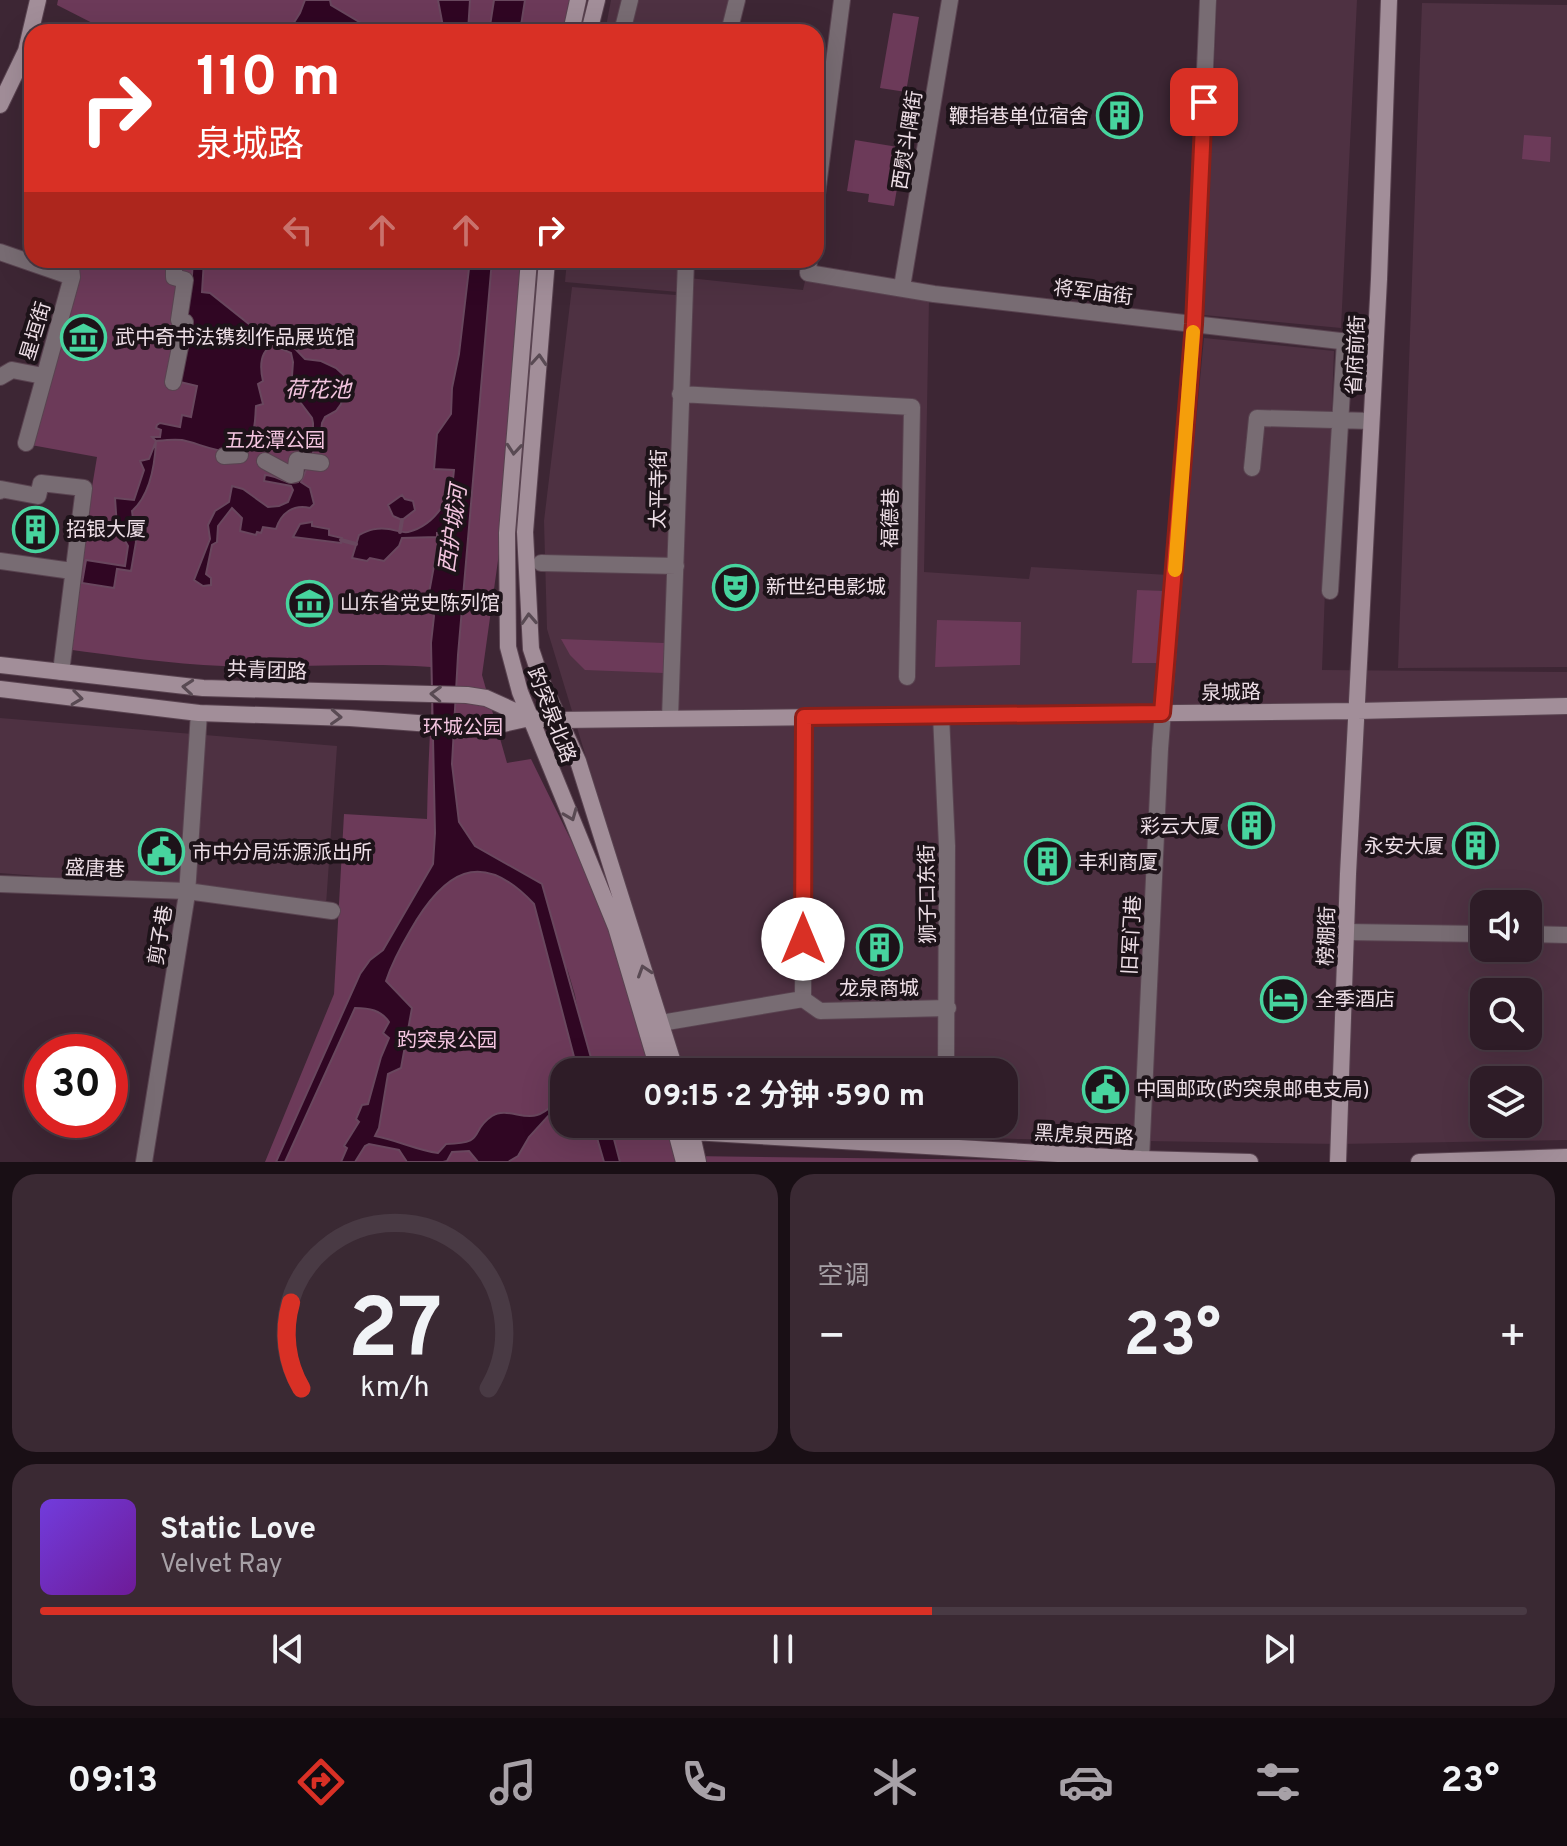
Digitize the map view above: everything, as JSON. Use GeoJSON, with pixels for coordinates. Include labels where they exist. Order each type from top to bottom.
{"type":"FeatureCollection","features":[{"type":"Feature","properties":{"kind":"main road"},"geometry":{"type":"LineString","coordinates":[[32,24],[38,0]]}},
{"type":"Feature","properties":{"kind":"main road"},"geometry":{"type":"LineString","coordinates":[[573,24],[578,0]]}},
{"type":"Feature","properties":{"kind":"main road"},"geometry":{"type":"LineString","coordinates":[[591,24],[597,0]]}},
{"type":"Feature","properties":{"kind":"main road","name":"省府前街"},"geometry":{"type":"LineString","coordinates":[[1357,711],[1389,0]]}},
{"type":"Feature","properties":{"kind":"main road"},"geometry":{"type":"LineString","coordinates":[[0,105],[24,55]]}},
{"type":"Feature","properties":{"kind":"main road","name":"趵突泉北路"},"geometry":{"type":"LineString","coordinates":[[528,268],[507,557],[508,647],[530,718],[616,927],[655,1058]]}},
{"type":"Feature","properties":{"kind":"main road","name":"趵突泉北路"},"geometry":{"type":"LineString","coordinates":[[546,268],[525,532],[531,649],[578,761],[672,1058]]}},
{"type":"Feature","properties":{"kind":"main road","name":"共青团路"},"geometry":{"type":"LineString","coordinates":[[0,665],[203,688],[467,695],[486,698],[530,718]]}},
{"type":"Feature","properties":{"kind":"main road","name":"共青团路"},"geometry":{"type":"LineString","coordinates":[[0,689],[199,713],[305,716],[476,728],[530,718],[559,720]]}},
{"type":"Feature","properties":{"kind":"main road","name":"泉城路"},"geometry":{"type":"LineString","coordinates":[[559,720],[1567,706]]}},
{"type":"Feature","properties":{"kind":"main road","name":"榜棚街"},"geometry":{"type":"LineString","coordinates":[[1338,1162],[1357,711]]}},
{"type":"Feature","properties":{"kind":"main road"},"geometry":{"type":"LineString","coordinates":[[685,1138],[690,1158]]}},
{"type":"Feature","properties":{"kind":"main road","name":"黑虎泉西路"},"geometry":{"type":"LineString","coordinates":[[820,1138],[1141,1159],[1250,1162]]}},
{"type":"Feature","properties":{"kind":"main road"},"geometry":{"type":"LineString","coordinates":[[1419,1162],[1567,1157]]}},
{"type":"Feature","properties":{"kind":"street"},"geometry":{"type":"LineString","coordinates":[[624,24],[630,0]]}},
{"type":"Feature","properties":{"kind":"street"},"geometry":{"type":"LineString","coordinates":[[731,24],[737,0]]}},
{"type":"Feature","properties":{"kind":"street"},"geometry":{"type":"LineString","coordinates":[[824,140],[842,0]]}},
{"type":"Feature","properties":{"kind":"street","name":"西熨斗隅街"},"geometry":{"type":"LineString","coordinates":[[902,287],[950,0]]}},
{"type":"Feature","properties":{"kind":"street","name":"旧军门巷"},"geometry":{"type":"LineString","coordinates":[[1141,1159],[1162,713],[1194,324],[1208,0]]}},
{"type":"Feature","properties":{"kind":"street"},"geometry":{"type":"LineString","coordinates":[[0,252],[24,260]]}},
{"type":"Feature","properties":{"kind":"street"},"geometry":{"type":"LineString","coordinates":[[46,268],[72,277],[71,268]]}},
{"type":"Feature","properties":{"kind":"street"},"geometry":{"type":"LineString","coordinates":[[168,378],[185,322],[179,320],[185,280],[174,277],[174,268]]}},
{"type":"Feature","properties":{"kind":"street","name":"太平寺街"},"geometry":{"type":"LineString","coordinates":[[670,718],[686,268]]}},
{"type":"Feature","properties":{"kind":"street","name":"将军庙街"},"geometry":{"type":"LineString","coordinates":[[813,268],[934,294],[1375,345]]}},
{"type":"Feature","properties":{"kind":"street","name":"星垣街"},"geometry":{"type":"LineString","coordinates":[[26,443],[72,277]]}},
{"type":"Feature","properties":{"kind":"street"},"geometry":{"type":"LineString","coordinates":[[1330,591],[1345,341]]}},
{"type":"Feature","properties":{"kind":"street"},"geometry":{"type":"LineString","coordinates":[[0,377],[12,370],[43,376]]}},
{"type":"Feature","properties":{"kind":"street","name":"福德巷"},"geometry":{"type":"LineString","coordinates":[[680,394],[912,407],[907,677]]}},
{"type":"Feature","properties":{"kind":"street"},"geometry":{"type":"LineString","coordinates":[[1252,468],[1257,418],[1371,421]]}},
{"type":"Feature","properties":{"kind":"street"},"geometry":{"type":"LineString","coordinates":[[265,461],[291,475],[311,462]]}},
{"type":"Feature","properties":{"kind":"street"},"geometry":{"type":"LineString","coordinates":[[0,491],[38,496],[41,483],[84,488],[61,672]]}},
{"type":"Feature","properties":{"kind":"street"},"geometry":{"type":"LineString","coordinates":[[0,561],[72,571]]}},
{"type":"Feature","properties":{"kind":"street"},"geometry":{"type":"LineString","coordinates":[[541,563],[676,566]]}},
{"type":"Feature","properties":{"kind":"street","name":"剪子巷"},"geometry":{"type":"LineString","coordinates":[[144,1162],[187,891],[199,713]]}},
{"type":"Feature","properties":{"kind":"street","name":"狮子口东街"},"geometry":{"type":"LineString","coordinates":[[941,715],[947,846],[946,1058]]}},
{"type":"Feature","properties":{"kind":"street"},"geometry":{"type":"LineString","coordinates":[[803,999],[804,717]]}},
{"type":"Feature","properties":{"kind":"street","name":"盛唐巷"},"geometry":{"type":"LineString","coordinates":[[0,884],[187,891],[332,911]]}},
{"type":"Feature","properties":{"kind":"street"},"geometry":{"type":"LineString","coordinates":[[1346,932],[1470,934]]}},
{"type":"Feature","properties":{"kind":"street"},"geometry":{"type":"LineString","coordinates":[[1542,934],[1567,935]]}},
{"type":"Feature","properties":{"kind":"street"},"geometry":{"type":"LineString","coordinates":[[661,1023],[803,999],[820,1011],[948,1008]]}},
{"type":"Feature","properties":{"kind":"street"},"geometry":{"type":"LineString","coordinates":[[944,1138],[944,1147]]}},
{"type":"Feature","properties":{"kind":"shaded area"},"geometry":{"type":"Polygon","coordinates":[[[611,0],[730,0],[725,24],[606,24],[611,0]]]}},
{"type":"Feature","properties":{"kind":"shaded area"},"geometry":{"type":"Polygon","coordinates":[[[1217,0],[1357,0],[1341,328],[1204,315],[1217,0]]]}},
{"type":"Feature","properties":{"kind":"shaded area"},"geometry":{"type":"Polygon","coordinates":[[[1422,3],[1567,5],[1567,667],[1398,668],[1422,3]]]}},
{"type":"Feature","properties":{"kind":"shaded area"},"geometry":{"type":"Polygon","coordinates":[[[566,268],[680,268],[678,292],[565,282],[566,268]]]}},
{"type":"Feature","properties":{"kind":"shaded area"},"geometry":{"type":"Polygon","coordinates":[[[806,277],[929,299],[924,572],[1029,579],[1031,567],[1169,575],[1186,525],[1204,338],[1334,351],[1322,670],[1567,672],[1567,1140],[1339,1144],[991,1138],[1018,1138],[1018,1058],[678,1058],[547,629],[544,521],[572,287],[688,296],[689,278],[803,290],[806,277]]]}},
{"type":"Feature","properties":{"kind":"shaded area"},"geometry":{"type":"Polygon","coordinates":[[[0,718],[337,746],[326,905],[178,887],[0,873],[0,718]]]}},
{"type":"Feature","properties":{"kind":"green space"},"geometry":{"type":"Polygon","coordinates":[[[58,0],[438,0],[442,24],[94,24],[57,5],[58,0]]]}},
{"type":"Feature","properties":{"kind":"green space"},"geometry":{"type":"Polygon","coordinates":[[[470,0],[494,0],[490,24],[468,24],[470,0]]]}},
{"type":"Feature","properties":{"kind":"green space"},"geometry":{"type":"Polygon","coordinates":[[[509,0],[576,0],[573,24],[506,24],[509,0]]]}},
{"type":"Feature","properties":{"kind":"green space"},"geometry":{"type":"Polygon","coordinates":[[[893,13],[919,17],[906,92],[880,88],[893,13]]]}},
{"type":"Feature","properties":{"kind":"green space"},"geometry":{"type":"Polygon","coordinates":[[[1524,135],[1551,137],[1550,162],[1522,159],[1524,135]]]}},
{"type":"Feature","properties":{"kind":"green space"},"geometry":{"type":"Polygon","coordinates":[[[855,140],[904,148],[894,206],[868,202],[869,194],[847,191],[855,140]]]}},
{"type":"Feature","properties":{"kind":"green space","name":"五龙潭公园"},"geometry":{"type":"Polygon","coordinates":[[[75,268],[469,268],[459,354],[452,491],[442,507],[436,564],[429,592],[434,616],[431,667],[223,666],[65,649],[97,457],[31,445],[75,268]]]}},
{"type":"Feature","properties":{"kind":"green space","name":"趵突泉公园"},"geometry":{"type":"Polygon","coordinates":[[[478,268],[539,268],[482,675],[507,763],[531,759],[661,1023],[668,1058],[586,1058],[567,968],[583,1058],[550,1058],[550,1138],[686,1138],[690,1156],[1176,1162],[265,1162],[334,994],[344,814],[427,819],[439,609],[478,268]]]}},
{"type":"Feature","properties":{"kind":"green space"},"geometry":{"type":"Polygon","coordinates":[[[1137,590],[1164,591],[1158,663],[1132,663],[1137,590]]]}},
{"type":"Feature","properties":{"kind":"green space"},"geometry":{"type":"Polygon","coordinates":[[[937,620],[1021,622],[1020,665],[935,667],[937,620]]]}},
{"type":"Feature","properties":{"kind":"green space"},"geometry":{"type":"Polygon","coordinates":[[[561,639],[664,643],[664,673],[585,670],[570,655],[561,639]]]}},
{"type":"Feature","properties":{"kind":"water"},"geometry":{"type":"Polygon","coordinates":[[[305,0],[330,0],[331,5],[363,24],[293,24],[305,0]]]}},
{"type":"Feature","properties":{"kind":"water"},"geometry":{"type":"Polygon","coordinates":[[[438,0],[470,0],[468,24],[442,24],[438,0]]]}},
{"type":"Feature","properties":{"kind":"water"},"geometry":{"type":"Polygon","coordinates":[[[494,0],[525,0],[521,24],[490,24],[494,0]]]}},
{"type":"Feature","properties":{"kind":"water","name":"荷花池"},"geometry":{"type":"Polygon","coordinates":[[[192,268],[204,268],[202,292],[210,293],[249,324],[282,335],[305,359],[321,361],[347,378],[341,404],[325,417],[301,482],[310,488],[314,504],[310,508],[298,507],[288,511],[276,529],[263,527],[261,533],[257,532],[256,535],[240,531],[242,518],[232,508],[218,526],[217,542],[212,545],[206,574],[211,578],[211,585],[203,586],[194,580],[210,539],[208,525],[215,511],[229,502],[232,486],[243,489],[268,507],[288,502],[293,490],[291,486],[264,481],[265,475],[298,482],[301,455],[313,432],[313,423],[291,390],[291,353],[273,345],[263,356],[263,381],[258,384],[263,404],[256,406],[254,430],[245,445],[229,451],[172,440],[156,441],[152,437],[160,437],[161,430],[156,428],[160,423],[180,427],[182,415],[191,417],[197,386],[176,381],[182,319],[191,290],[192,268]]]}},
{"type":"Feature","properties":{"kind":"water","name":"西护城河"},"geometry":{"type":"Polygon","coordinates":[[[469,268],[491,268],[458,655],[452,764],[459,822],[475,846],[542,884],[591,1058],[574,1058],[534,904],[515,886],[496,876],[480,872],[464,874],[449,882],[423,911],[386,981],[412,1008],[401,1068],[388,1074],[375,1136],[438,1153],[446,1144],[473,1139],[485,1122],[497,1114],[532,1116],[550,1108],[550,1114],[529,1137],[518,1156],[508,1162],[478,1162],[469,1151],[452,1152],[443,1162],[407,1162],[399,1150],[369,1144],[355,1162],[341,1162],[347,1148],[344,1146],[359,1122],[356,1119],[362,1105],[368,1104],[389,1038],[383,1033],[389,1022],[382,1015],[370,1009],[355,1008],[285,1162],[276,1162],[360,974],[370,960],[383,950],[433,864],[431,643],[434,616],[429,593],[440,533],[437,537],[402,538],[399,546],[384,561],[352,558],[359,535],[377,529],[405,532],[418,528],[441,508],[450,490],[454,470],[434,469],[437,434],[451,414],[469,268]]]}},
{"type":"Feature","properties":{"kind":"water"},"geometry":{"type":"Polygon","coordinates":[[[156,441],[147,488],[132,511],[136,542],[131,571],[117,569],[114,588],[82,583],[86,560],[125,566],[128,546],[117,527],[115,498],[134,500],[144,470],[140,461],[149,459],[156,441]]]}},
{"type":"Feature","properties":{"kind":"water"},"geometry":{"type":"Polygon","coordinates":[[[402,495],[413,501],[415,510],[402,520],[393,516],[388,505],[402,495]]]}},
{"type":"Feature","properties":{"kind":"water"},"geometry":{"type":"Polygon","coordinates":[[[312,522],[312,526],[329,529],[329,535],[342,538],[341,543],[293,537],[300,524],[312,522]]]}},
{"type":"Feature","properties":{"kind":"water"},"geometry":{"type":"Polygon","coordinates":[[[597,1138],[614,1138],[620,1162],[604,1162],[597,1138]]]}},
{"type":"Feature","properties":{"kind":"waterway"},"geometry":{"type":"LineString","coordinates":[[400,532],[402,520]]}},
{"type":"Feature","properties":{"kind":"waterway"},"geometry":{"type":"LineString","coordinates":[[341,540],[356,544]]}},
{"type":"Feature","properties":{"kind":"slow traffic"},"geometry":{"type":"LineString","coordinates":[[1175,570],[1193,332]]}},
{"type":"Feature","properties":{"kind":"place","name":"鞭指巷单位宿舍"},"geometry":{"type":"Point","coordinates":[1120,116]}},
{"type":"Feature","properties":{"kind":"place","name":"武中奇书法镌刻作品展览馆"},"geometry":{"type":"Point","coordinates":[84,337]}},
{"type":"Feature","properties":{"kind":"place","name":"招银大厦"},"geometry":{"type":"Point","coordinates":[35,529]}},
{"type":"Feature","properties":{"kind":"place","name":"新世纪电影城"},"geometry":{"type":"Point","coordinates":[735,587]}},
{"type":"Feature","properties":{"kind":"place","name":"山东省党史陈列馆"},"geometry":{"type":"Point","coordinates":[309,603]}},
{"type":"Feature","properties":{"kind":"place","name":"彩云大厦"},"geometry":{"type":"Point","coordinates":[1251,826]}},
{"type":"Feature","properties":{"kind":"place","name":"永安大厦"},"geometry":{"type":"Point","coordinates":[1475,846]}},
{"type":"Feature","properties":{"kind":"place","name":"市中分局泺源派出所"},"geometry":{"type":"Point","coordinates":[161,852]}},
{"type":"Feature","properties":{"kind":"place","name":"丰利商厦"},"geometry":{"type":"Point","coordinates":[1047,862]}},
{"type":"Feature","properties":{"kind":"place","name":"龙泉商城"},"geometry":{"type":"Point","coordinates":[879,948]}},
{"type":"Feature","properties":{"kind":"place","name":"全季酒店"},"geometry":{"type":"Point","coordinates":[1284,999]}},
{"type":"Feature","properties":{"kind":"place","name":"中国邮政(趵突泉邮电支局)"},"geometry":{"type":"Point","coordinates":[1105,1089]}},
{"type":"Feature","properties":{"kind":"route"},"geometry":{"type":"LineString","coordinates":[[803,939],[804,717],[1162,713],[1194,324],[1204,102]]}},
{"type":"Feature","properties":{"kind":"park label","name":"环城公园"},"geometry":{"type":"Point","coordinates":[463,727]}}]}
